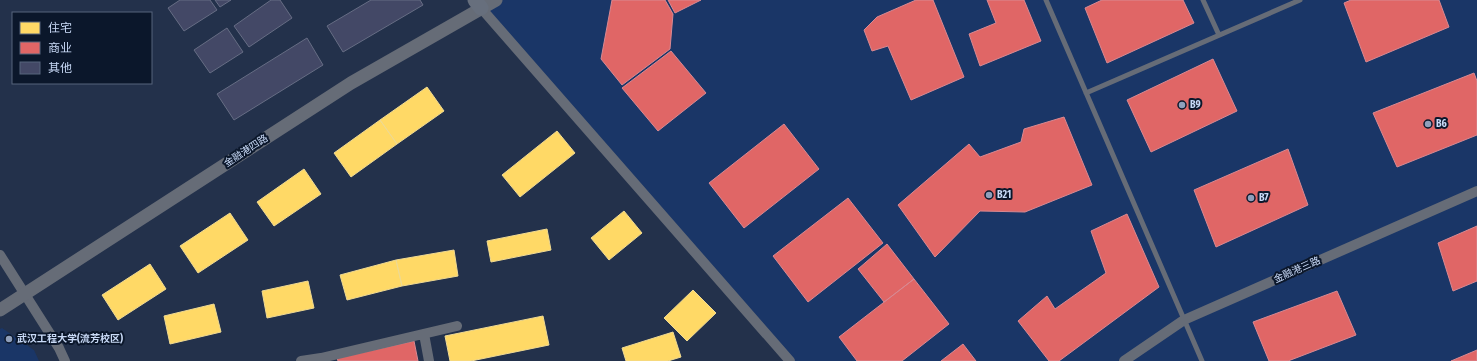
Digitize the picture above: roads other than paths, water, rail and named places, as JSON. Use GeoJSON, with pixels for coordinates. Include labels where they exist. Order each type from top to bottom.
{"type":"FeatureCollection","features":[{"type":"Feature","properties":{"kind":"street","name":"金融港四路"},"geometry":{"type":"LineString","coordinates":[[0,310],[351,83],[478,4],[496,0]]}},
{"type":"Feature","properties":{"kind":"street"},"geometry":{"type":"LineString","coordinates":[[478,4],[790,361]]}},
{"type":"Feature","properties":{"kind":"street","name":"金融港三路"},"geometry":{"type":"LineString","coordinates":[[1124,361],[1184,320],[1477,191]]}},
{"type":"Feature","properties":{"kind":"street"},"geometry":{"type":"LineString","coordinates":[[0,255],[65,361]]}},
{"type":"Feature","properties":{"kind":"street"},"geometry":{"type":"LineString","coordinates":[[301,361],[322,360],[457,326]]}},
{"type":"Feature","properties":{"kind":"street"},"geometry":{"type":"LineString","coordinates":[[424,334],[429,361]]}},
{"type":"Feature","properties":{"kind":"lane"},"geometry":{"type":"LineString","coordinates":[[1046,0],[1202,361]]}},
{"type":"Feature","properties":{"kind":"lane"},"geometry":{"type":"LineString","coordinates":[[1203,0],[1219,35]]}},
{"type":"Feature","properties":{"kind":"lane"},"geometry":{"type":"LineString","coordinates":[[1086,93],[1300,0]]}},
{"type":"Feature","properties":{"kind":"place","name":"B9"},"geometry":{"type":"Point","coordinates":[1182,105]}},
{"type":"Feature","properties":{"kind":"place","name":"B6"},"geometry":{"type":"Point","coordinates":[1428,124]}},
{"type":"Feature","properties":{"kind":"place","name":"B21"},"geometry":{"type":"Point","coordinates":[989,195]}},
{"type":"Feature","properties":{"kind":"place","name":"B7"},"geometry":{"type":"Point","coordinates":[1251,198]}},
{"type":"Feature","properties":{"kind":"place","name":"武汉工程大学(流芳校区)"},"geometry":{"type":"Point","coordinates":[9,339]}}]}
